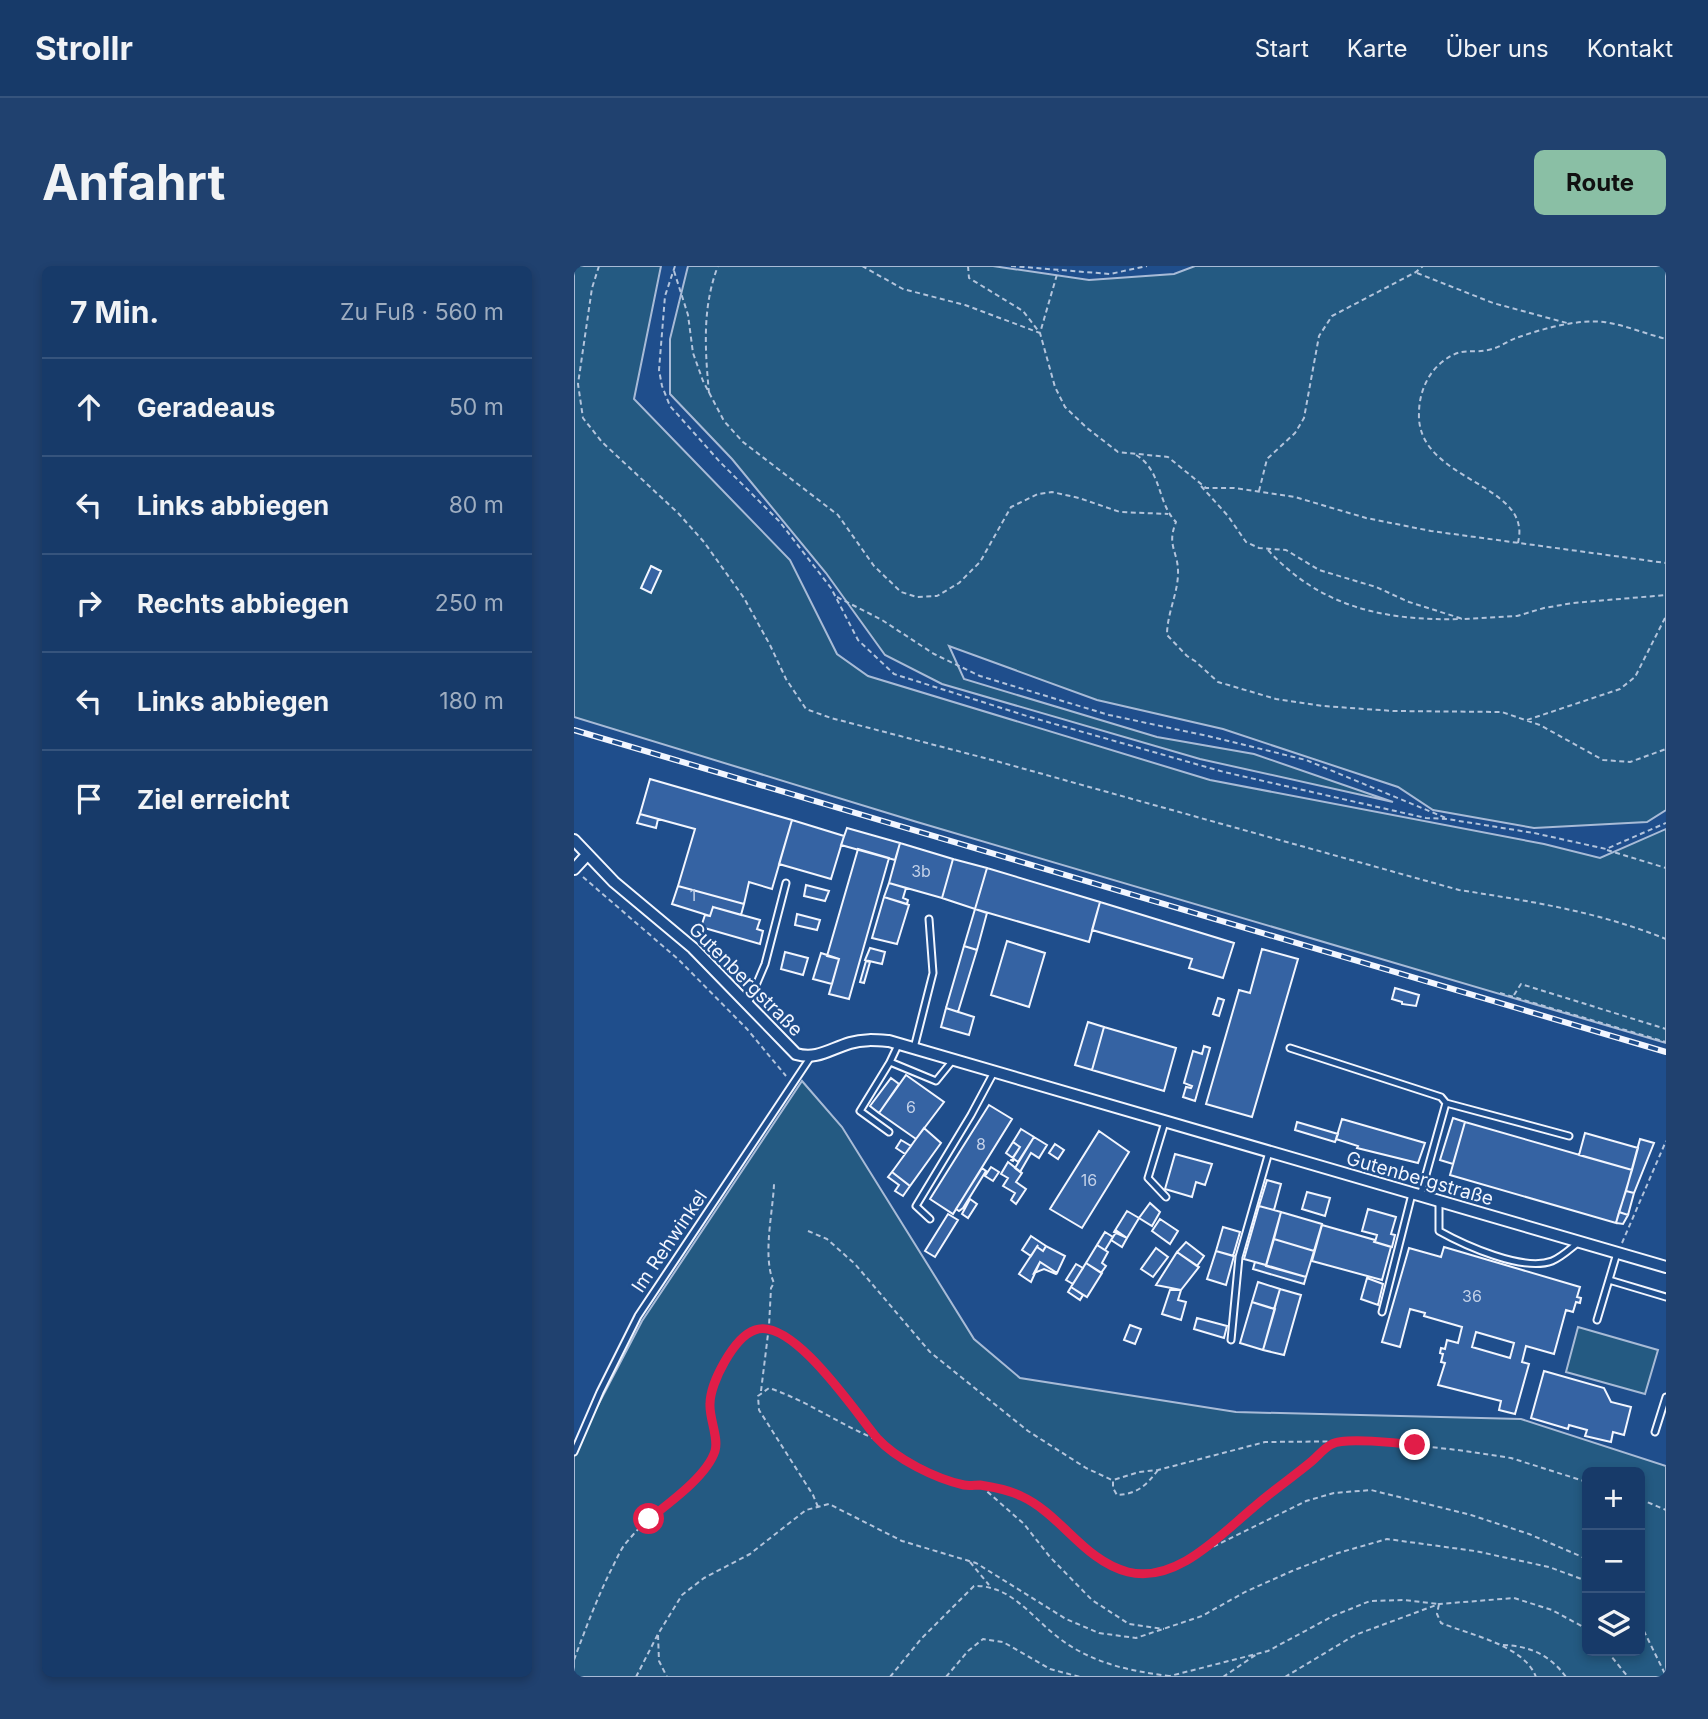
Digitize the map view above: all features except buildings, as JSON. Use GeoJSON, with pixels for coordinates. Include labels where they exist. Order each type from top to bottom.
{"type":"FeatureCollection","features":[{"type":"Feature","properties":{"kind":"street","name":"Gutenbergstraße"},"geometry":{"type":"LineString","coordinates":[[574,840],[586,856],[614,882],[693,948],[796,1054],[810,1058],[849,1043],[868,1039],[898,1044],[1666,1267]]}},
{"type":"Feature","properties":{"kind":"street"},"geometry":{"type":"LineString","coordinates":[[574,869],[586,856]]}},
{"type":"Feature","properties":{"kind":"lane"},"geometry":{"type":"LineString","coordinates":[[748,1004],[765,964],[786,883]]}},
{"type":"Feature","properties":{"kind":"lane"},"geometry":{"type":"LineString","coordinates":[[914,1048],[933,974],[929,919]]}},
{"type":"Feature","properties":{"kind":"lane"},"geometry":{"type":"LineString","coordinates":[[889,1132],[860,1111],[898,1044]]}},
{"type":"Feature","properties":{"kind":"lane"},"geometry":{"type":"LineString","coordinates":[[1290,1048],[1441,1097],[1446,1103],[1569,1136]]}},
{"type":"Feature","properties":{"kind":"lane","name":"Im Rehwinkel"},"geometry":{"type":"LineString","coordinates":[[574,1452],[638,1316],[810,1058]]}},
{"type":"Feature","properties":{"kind":"lane"},"geometry":{"type":"LineString","coordinates":[[890,1062],[936,1081],[953,1060]]}},
{"type":"Feature","properties":{"kind":"lane"},"geometry":{"type":"LineString","coordinates":[[930,1219],[916,1206],[994,1072]]}},
{"type":"Feature","properties":{"kind":"lane"},"geometry":{"type":"LineString","coordinates":[[1382,1312],[1446,1103]]}},
{"type":"Feature","properties":{"kind":"lane"},"geometry":{"type":"LineString","coordinates":[[1165,1122],[1148,1178],[1166,1197]]}},
{"type":"Feature","properties":{"kind":"lane"},"geometry":{"type":"LineString","coordinates":[[1231,1340],[1239,1257],[1269,1152]]}},
{"type":"Feature","properties":{"kind":"lane"},"geometry":{"type":"LineString","coordinates":[[1438,1201],[1439,1231],[1467,1247],[1537,1265],[1554,1261],[1579,1242]]}},
{"type":"Feature","properties":{"kind":"lane"},"geometry":{"type":"LineString","coordinates":[[1597,1320],[1617,1253]]}},
{"type":"Feature","properties":{"kind":"lane"},"geometry":{"type":"LineString","coordinates":[[1609,1280],[1666,1297]]}},
{"type":"Feature","properties":{"kind":"lane"},"geometry":{"type":"LineString","coordinates":[[1655,1432],[1666,1397]]}},
{"type":"Feature","properties":{"kind":"path"},"geometry":{"type":"LineString","coordinates":[[599,266],[592,289],[578,384],[583,418],[602,442],[704,542],[744,598],[786,680],[806,709],[1459,890],[1580,911],[1666,939]]}},
{"type":"Feature","properties":{"kind":"path"},"geometry":{"type":"LineString","coordinates":[[675,266],[665,296],[659,370],[670,406],[720,462],[779,521],[835,596],[858,640],[894,674],[1030,717],[1224,772],[1426,818],[1534,833],[1606,849],[1666,868]]}},
{"type":"Feature","properties":{"kind":"path"},"geometry":{"type":"LineString","coordinates":[[709,394],[705,353],[706,325],[710,287],[718,266]]}},
{"type":"Feature","properties":{"kind":"path"},"geometry":{"type":"LineString","coordinates":[[862,266],[903,289],[965,305],[1040,333]]}},
{"type":"Feature","properties":{"kind":"path"},"geometry":{"type":"LineString","coordinates":[[968,266],[969,278],[1023,312],[1040,333],[1055,387],[1065,407],[1118,452],[1168,457],[1206,488],[1234,488],[1295,497],[1366,518],[1432,531],[1666,563]]}},
{"type":"Feature","properties":{"kind":"path"},"geometry":{"type":"LineString","coordinates":[[1011,266],[1110,274],[1147,266]]}},
{"type":"Feature","properties":{"kind":"path"},"geometry":{"type":"LineString","coordinates":[[1259,492],[1268,459],[1295,433],[1304,418],[1319,336],[1332,316],[1423,266]]}},
{"type":"Feature","properties":{"kind":"path"},"geometry":{"type":"LineString","coordinates":[[673,270],[688,314],[693,353],[709,394],[724,421],[743,442],[838,515],[874,566],[901,592],[917,597],[937,596],[959,583],[980,562],[1012,508],[1038,494],[1052,492],[1120,512],[1168,514]]}},
{"type":"Feature","properties":{"kind":"path"},"geometry":{"type":"LineString","coordinates":[[1040,333],[1058,271]]}},
{"type":"Feature","properties":{"kind":"path"},"geometry":{"type":"LineString","coordinates":[[1416,272],[1493,303],[1571,324]]}},
{"type":"Feature","properties":{"kind":"path"},"geometry":{"type":"LineString","coordinates":[[1518,544],[1519,526],[1513,512],[1499,497],[1457,473],[1426,443],[1419,426],[1418,412],[1429,374],[1444,360],[1465,350],[1493,349],[1514,339],[1571,324],[1604,322],[1666,339]]}},
{"type":"Feature","properties":{"kind":"path"},"geometry":{"type":"LineString","coordinates":[[1134,453],[1153,471],[1168,514],[1176,522],[1171,534],[1171,545],[1177,556],[1177,587],[1168,616],[1167,635],[1170,641],[1218,682],[1276,699],[1323,706],[1393,711],[1502,712],[1540,725],[1603,760],[1630,762],[1666,749]]}},
{"type":"Feature","properties":{"kind":"path"},"geometry":{"type":"LineString","coordinates":[[1195,480],[1228,516],[1246,542],[1259,548],[1286,550],[1319,570],[1376,587],[1409,602],[1463,619]]}},
{"type":"Feature","properties":{"kind":"path"},"geometry":{"type":"LineString","coordinates":[[1267,548],[1308,585],[1359,609],[1391,615],[1438,620],[1517,616],[1573,603],[1666,595]]}},
{"type":"Feature","properties":{"kind":"path"},"geometry":{"type":"LineString","coordinates":[[835,596],[980,676],[1108,715],[1307,760],[1447,819]]}},
{"type":"Feature","properties":{"kind":"path"},"geometry":{"type":"LineString","coordinates":[[1526,720],[1620,689],[1635,677],[1666,616]]}},
{"type":"Feature","properties":{"kind":"path"},"geometry":{"type":"LineString","coordinates":[[1606,849],[1666,822]]}},
{"type":"Feature","properties":{"kind":"path"},"geometry":{"type":"LineString","coordinates":[[584,878],[679,960],[719,1000],[792,1083]]}},
{"type":"Feature","properties":{"kind":"path"},"geometry":{"type":"LineString","coordinates":[[1513,996],[1521,984],[1666,1029]]}},
{"type":"Feature","properties":{"kind":"path"},"geometry":{"type":"LineString","coordinates":[[1500,993],[1666,1042]]}},
{"type":"Feature","properties":{"kind":"path"},"geometry":{"type":"LineString","coordinates":[[1617,1253],[1666,1141]]}},
{"type":"Feature","properties":{"kind":"path"},"geometry":{"type":"LineString","coordinates":[[774,1184],[769,1257],[774,1283],[771,1288],[761,1392],[758,1396],[760,1410],[818,1507]]}},
{"type":"Feature","properties":{"kind":"path"},"geometry":{"type":"LineString","coordinates":[[808,1231],[827,1239],[855,1264],[930,1352],[1028,1431],[1086,1468],[1113,1480],[1139,1472],[1158,1471],[1265,1442],[1373,1441],[1511,1458],[1582,1480]]}},
{"type":"Feature","properties":{"kind":"path"},"geometry":{"type":"LineString","coordinates":[[574,1660],[593,1607],[622,1548],[649,1519],[681,1493],[715,1450],[710,1404],[714,1383],[724,1363],[741,1340],[756,1329],[774,1330],[792,1340],[879,1440],[897,1456],[926,1471],[965,1485],[980,1485],[1021,1496],[1105,1562],[1127,1572],[1152,1575],[1306,1501],[1334,1493],[1371,1490],[1483,1519],[1529,1534],[1582,1557]]}},
{"type":"Feature","properties":{"kind":"path"},"geometry":{"type":"LineString","coordinates":[[761,1392],[769,1388],[786,1394],[853,1430],[879,1440]]}},
{"type":"Feature","properties":{"kind":"path"},"geometry":{"type":"LineString","coordinates":[[1206,1549],[1333,1442]]}},
{"type":"Feature","properties":{"kind":"path"},"geometry":{"type":"LineString","coordinates":[[1113,1480],[1117,1495],[1132,1494],[1147,1485],[1158,1471]]}},
{"type":"Feature","properties":{"kind":"path"},"geometry":{"type":"LineString","coordinates":[[980,1485],[1024,1524],[1050,1557],[1092,1601],[1129,1624],[1165,1630]]}},
{"type":"Feature","properties":{"kind":"path"},"geometry":{"type":"LineString","coordinates":[[1645,1501],[1666,1510]]}},
{"type":"Feature","properties":{"kind":"path"},"geometry":{"type":"LineString","coordinates":[[636,1677],[682,1595],[704,1578],[750,1554],[806,1510],[829,1504],[902,1541],[968,1561],[1012,1584],[1066,1619],[1099,1633],[1136,1638],[1202,1616],[1245,1592],[1292,1571],[1338,1553],[1387,1539],[1475,1551],[1549,1567],[1582,1579]]}},
{"type":"Feature","properties":{"kind":"path"},"geometry":{"type":"LineString","coordinates":[[968,1561],[989,1586]]}},
{"type":"Feature","properties":{"kind":"path"},"geometry":{"type":"LineString","coordinates":[[890,1677],[921,1639],[974,1586],[989,1586],[1007,1593],[1064,1642],[1098,1661],[1133,1671],[1171,1676]]}},
{"type":"Feature","properties":{"kind":"path"},"geometry":{"type":"LineString","coordinates":[[1166,1677],[1268,1651],[1333,1616],[1370,1601],[1404,1600],[1439,1604],[1514,1598],[1552,1610],[1582,1626]]}},
{"type":"Feature","properties":{"kind":"path"},"geometry":{"type":"LineString","coordinates":[[1439,1604],[1437,1614],[1441,1623],[1502,1645],[1517,1655],[1536,1677]]}},
{"type":"Feature","properties":{"kind":"path"},"geometry":{"type":"LineString","coordinates":[[1285,1677],[1355,1635],[1439,1604]]}},
{"type":"Feature","properties":{"kind":"path"},"geometry":{"type":"LineString","coordinates":[[1645,1633],[1666,1676]]}},
{"type":"Feature","properties":{"kind":"path"},"geometry":{"type":"LineString","coordinates":[[658,1634],[659,1661],[667,1677]]}},
{"type":"Feature","properties":{"kind":"path"},"geometry":{"type":"LineString","coordinates":[[946,1677],[968,1651],[983,1639],[1003,1642],[1050,1669],[1080,1677]]}},
{"type":"Feature","properties":{"kind":"path"},"geometry":{"type":"LineString","coordinates":[[1502,1645],[1525,1647],[1544,1655],[1566,1677]]}},
{"type":"Feature","properties":{"kind":"path"},"geometry":{"type":"LineString","coordinates":[[1223,1677],[1258,1653]]}},
{"type":"Feature","properties":{"kind":"path"},"geometry":{"type":"LineString","coordinates":[[1611,1656],[1628,1677]]}},
{"type":"Feature","properties":{"kind":"shaded area"},"geometry":{"type":"Polygon","coordinates":[[[574,266],[661,266],[634,399],[790,560],[837,654],[868,676],[1210,780],[1544,844],[1600,858],[1666,829],[1666,1043],[917,822],[574,717],[574,266]]]}},
{"type":"Feature","properties":{"kind":"shaded area"},"geometry":{"type":"Polygon","coordinates":[[[688,266],[993,266],[1089,280],[1174,274],[1195,266],[1666,266],[1666,810],[1647,822],[1534,828],[1433,810],[1398,787],[1223,729],[1097,700],[949,646],[964,679],[1157,737],[1254,754],[1393,802],[1200,759],[942,684],[885,655],[826,573],[732,459],[670,394],[670,339],[688,266]]]}},
{"type":"Feature","properties":{"kind":"shaded area"},"geometry":{"type":"Polygon","coordinates":[[[802,1081],[842,1127],[974,1339],[1020,1378],[1236,1412],[1521,1419],[1666,1466],[1666,1677],[574,1677],[574,1451],[642,1321],[802,1081]]]}},
{"type":"Feature","properties":{"kind":"shaded area"},"geometry":{"type":"Polygon","coordinates":[[[1578,1327],[1658,1350],[1645,1394],[1566,1372],[1578,1327]]]}},
{"type":"Feature","properties":{"kind":"railway"},"geometry":{"type":"LineString","coordinates":[[574,730],[1666,1052]]}},
{"type":"Feature","properties":{"kind":"route"},"geometry":{"type":"LineString","coordinates":[[649,1519],[681,1493],[704,1469],[715,1450],[710,1404],[714,1383],[724,1363],[741,1340],[756,1329],[774,1330],[792,1340],[829,1378],[879,1440],[897,1456],[926,1471],[965,1485],[980,1485],[1021,1496],[1105,1562],[1127,1572],[1152,1575],[1206,1549],[1333,1442],[1373,1441],[1415,1445]]}}]}
